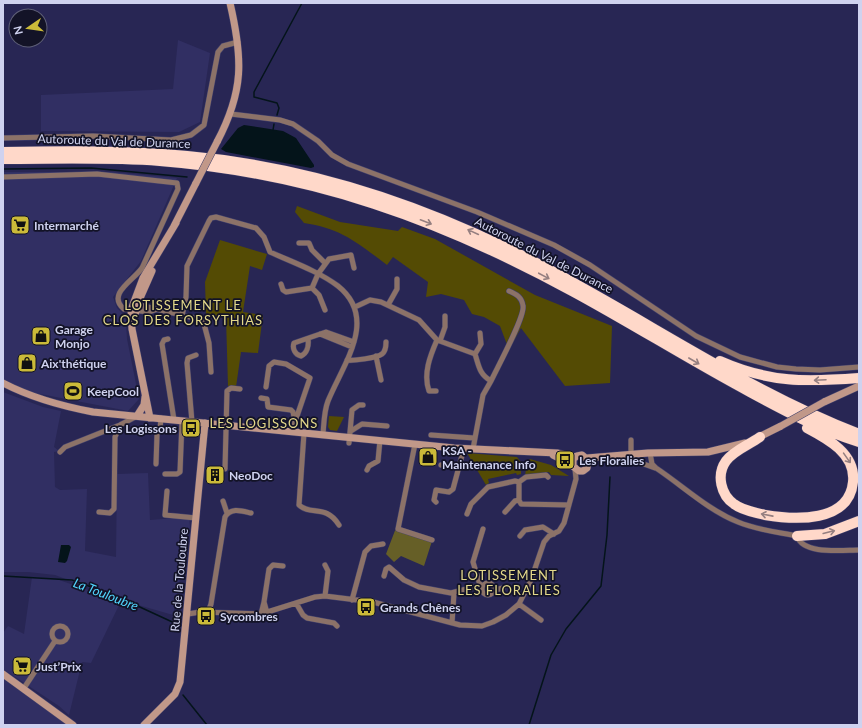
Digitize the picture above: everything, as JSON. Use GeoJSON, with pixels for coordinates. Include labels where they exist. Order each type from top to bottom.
{"type":"FeatureCollection","features":[{"type":"Feature","properties":{"kind":"highway","name":"Autoroute du Val de Durance"},"geometry":{"type":"LineString","coordinates":[[3,152],[116,152],[188,156],[249,164],[341,185],[425,212],[465,228],[546,267],[776,398],[816,418],[859,434]]}},
{"type":"Feature","properties":{"kind":"highway","name":"Autoroute du Val de Durance"},"geometry":{"type":"LineString","coordinates":[[3,159],[107,159],[187,164],[254,173],[297,182],[353,196],[394,209],[440,227],[503,255],[574,292],[736,385],[809,422],[859,442]]}},
{"type":"Feature","properties":{"kind":"highway"},"geometry":{"type":"LineString","coordinates":[[546,267],[578,282],[693,346],[737,368],[760,376],[788,380],[859,378]]}},
{"type":"Feature","properties":{"kind":"highway"},"geometry":{"type":"LineString","coordinates":[[736,385],[758,401],[817,433],[838,447],[847,457],[852,466],[854,477],[850,494],[841,506],[835,510],[811,518],[773,516],[747,511],[738,507],[728,499],[725,494],[721,482],[721,470],[730,456],[760,437]]}},
{"type":"Feature","properties":{"kind":"highway"},"geometry":{"type":"LineString","coordinates":[[797,536],[825,534],[859,521]]}},
{"type":"Feature","properties":{"kind":"main road"},"geometry":{"type":"LineString","coordinates":[[134,307],[231,114],[238,91],[240,73],[238,42],[230,3]]}},
{"type":"Feature","properties":{"kind":"main road"},"geometry":{"type":"LineString","coordinates":[[150,418],[132,329],[134,307],[143,278],[176,222]]}},
{"type":"Feature","properties":{"kind":"main road"},"geometry":{"type":"LineString","coordinates":[[3,385],[30,396],[72,408],[150,418],[415,444],[549,453],[575,457],[580,455],[588,460],[600,457],[631,454],[708,452],[729,448],[760,437],[824,402],[859,386]]}},
{"type":"Feature","properties":{"kind":"main road"},"geometry":{"type":"LineString","coordinates":[[137,416],[144,405],[145,393]]}},
{"type":"Feature","properties":{"kind":"main road","name":"Rue de la Touloubre"},"geometry":{"type":"LineString","coordinates":[[144,725],[178,689],[188,611],[205,423]]}},
{"type":"Feature","properties":{"kind":"main road"},"geometry":{"type":"LineString","coordinates":[[549,453],[583,471],[587,468],[588,460]]}},
{"type":"Feature","properties":{"kind":"main road"},"geometry":{"type":"LineString","coordinates":[[574,467],[575,457]]}},
{"type":"Feature","properties":{"kind":"main road"},"geometry":{"type":"LineString","coordinates":[[3,674],[73,725]]}},
{"type":"Feature","properties":{"kind":"street"},"geometry":{"type":"LineString","coordinates":[[3,138],[93,136],[171,140],[186,137],[197,132],[204,125],[218,52],[223,46],[238,42]]}},
{"type":"Feature","properties":{"kind":"street"},"geometry":{"type":"LineString","coordinates":[[231,114],[280,120],[293,124],[318,141],[332,155],[348,164],[477,212],[554,245],[590,265],[696,336],[740,356],[777,367],[796,369],[820,370],[859,367]]}},
{"type":"Feature","properties":{"kind":"street"},"geometry":{"type":"LineString","coordinates":[[3,177],[97,174],[177,183],[178,189],[142,268],[120,291],[118,298],[121,306],[134,307],[149,312],[155,310],[200,319],[205,323],[209,343],[211,372]]}},
{"type":"Feature","properties":{"kind":"street"},"geometry":{"type":"LineString","coordinates":[[182,316],[186,297],[186,266],[211,218],[216,217],[256,228],[260,231],[270,252],[318,274],[337,285],[355,306],[357,329],[347,360],[328,403],[323,434]]}},
{"type":"Feature","properties":{"kind":"street"},"geometry":{"type":"LineString","coordinates":[[299,243],[309,243],[312,250],[325,263]]}},
{"type":"Feature","properties":{"kind":"street"},"geometry":{"type":"LineString","coordinates":[[312,288],[318,274],[325,263],[329,260],[351,255],[354,268]]}},
{"type":"Feature","properties":{"kind":"street"},"geometry":{"type":"LineString","coordinates":[[388,305],[397,289],[397,279]]}},
{"type":"Feature","properties":{"kind":"street"},"geometry":{"type":"LineString","coordinates":[[281,284],[283,290],[286,292],[312,288]]}},
{"type":"Feature","properties":{"kind":"street"},"geometry":{"type":"LineString","coordinates":[[312,288],[319,295],[325,310]]}},
{"type":"Feature","properties":{"kind":"street"},"geometry":{"type":"LineString","coordinates":[[473,449],[483,395],[523,313],[522,300],[509,291]]}},
{"type":"Feature","properties":{"kind":"street"},"geometry":{"type":"LineString","coordinates":[[355,306],[370,300],[388,305],[419,320],[438,340],[475,354]]}},
{"type":"Feature","properties":{"kind":"street"},"geometry":{"type":"LineString","coordinates":[[436,390],[429,391],[427,382],[429,360],[445,328],[445,316]]}},
{"type":"Feature","properties":{"kind":"street"},"geometry":{"type":"LineString","coordinates":[[480,333],[481,344],[475,354],[479,371],[483,376],[491,381]]}},
{"type":"Feature","properties":{"kind":"street"},"geometry":{"type":"LineString","coordinates":[[308,339],[320,334],[353,344]]}},
{"type":"Feature","properties":{"kind":"street"},"geometry":{"type":"LineString","coordinates":[[168,339],[164,340],[162,344],[174,420]]}},
{"type":"Feature","properties":{"kind":"street"},"geometry":{"type":"LineString","coordinates":[[347,360],[376,356],[384,353],[386,342]]}},
{"type":"Feature","properties":{"kind":"street"},"geometry":{"type":"LineString","coordinates":[[192,422],[187,364],[188,358],[196,355]]}},
{"type":"Feature","properties":{"kind":"street"},"geometry":{"type":"LineString","coordinates":[[376,356],[381,380]]}},
{"type":"Feature","properties":{"kind":"street"},"geometry":{"type":"LineString","coordinates":[[266,387],[269,366],[274,362],[286,364],[310,378],[292,431]]}},
{"type":"Feature","properties":{"kind":"street"},"geometry":{"type":"LineString","coordinates":[[225,469],[227,438],[227,391],[231,388],[240,389]]}},
{"type":"Feature","properties":{"kind":"street"},"geometry":{"type":"LineString","coordinates":[[261,398],[267,399],[268,407],[291,410],[294,416],[294,422]]}},
{"type":"Feature","properties":{"kind":"street"},"geometry":{"type":"LineString","coordinates":[[350,437],[352,410],[359,405],[362,405]]}},
{"type":"Feature","properties":{"kind":"street"},"geometry":{"type":"LineString","coordinates":[[60,452],[65,447],[120,425],[137,416]]}},
{"type":"Feature","properties":{"kind":"street"},"geometry":{"type":"LineString","coordinates":[[156,464],[157,435],[160,429],[161,418]]}},
{"type":"Feature","properties":{"kind":"street"},"geometry":{"type":"LineString","coordinates":[[165,474],[177,474],[180,472],[182,421]]}},
{"type":"Feature","properties":{"kind":"street"},"geometry":{"type":"LineString","coordinates":[[350,437],[362,424],[387,426]]}},
{"type":"Feature","properties":{"kind":"street"},"geometry":{"type":"LineString","coordinates":[[99,512],[110,513],[114,510],[116,437],[120,425]]}},
{"type":"Feature","properties":{"kind":"street"},"geometry":{"type":"LineString","coordinates":[[304,433],[299,504],[302,507],[327,512],[339,525]]}},
{"type":"Feature","properties":{"kind":"street"},"geometry":{"type":"LineString","coordinates":[[430,435],[474,438]]}},
{"type":"Feature","properties":{"kind":"street"},"geometry":{"type":"LineString","coordinates":[[367,470],[369,466],[378,461],[380,440]]}},
{"type":"Feature","properties":{"kind":"street"},"geometry":{"type":"LineString","coordinates":[[631,440],[631,454]]}},
{"type":"Feature","properties":{"kind":"street"},"geometry":{"type":"LineString","coordinates":[[415,444],[398,529],[432,540]]}},
{"type":"Feature","properties":{"kind":"street"},"geometry":{"type":"LineString","coordinates":[[436,502],[434,500],[436,490],[449,492],[453,489],[464,448]]}},
{"type":"Feature","properties":{"kind":"street"},"geometry":{"type":"LineString","coordinates":[[649,453],[652,464],[656,468],[710,508],[738,522],[761,529],[797,536],[799,541],[810,548],[859,550]]}},
{"type":"Feature","properties":{"kind":"street"},"geometry":{"type":"LineString","coordinates":[[600,457],[626,459],[656,468]]}},
{"type":"Feature","properties":{"kind":"street"},"geometry":{"type":"LineString","coordinates":[[441,465],[459,467]]}},
{"type":"Feature","properties":{"kind":"street"},"geometry":{"type":"LineString","coordinates":[[188,611],[261,614],[325,596],[373,602],[452,623],[475,626],[487,625],[506,615],[519,604],[531,580],[544,542],[564,523],[576,479],[574,467]]}},
{"type":"Feature","properties":{"kind":"street"},"geometry":{"type":"LineString","coordinates":[[576,479],[583,471]]}},
{"type":"Feature","properties":{"kind":"street"},"geometry":{"type":"LineString","coordinates":[[467,514],[471,504],[488,487],[515,481],[519,482],[526,477],[546,475],[548,477]]}},
{"type":"Feature","properties":{"kind":"street"},"geometry":{"type":"LineString","coordinates":[[519,482],[519,500],[524,505],[569,505]]}},
{"type":"Feature","properties":{"kind":"street"},"geometry":{"type":"LineString","coordinates":[[167,492],[165,515],[196,518]]}},
{"type":"Feature","properties":{"kind":"street"},"geometry":{"type":"LineString","coordinates":[[505,512],[515,501],[519,500]]}},
{"type":"Feature","properties":{"kind":"street"},"geometry":{"type":"LineString","coordinates":[[208,612],[212,604],[227,513],[223,501]]}},
{"type":"Feature","properties":{"kind":"street"},"geometry":{"type":"LineString","coordinates":[[227,513],[233,511],[251,513]]}},
{"type":"Feature","properties":{"kind":"street"},"geometry":{"type":"LineString","coordinates":[[520,536],[525,530],[543,527],[554,534]]}},
{"type":"Feature","properties":{"kind":"street"},"geometry":{"type":"LineString","coordinates":[[483,529],[473,565],[482,592],[490,595],[494,590],[503,588]]}},
{"type":"Feature","properties":{"kind":"street"},"geometry":{"type":"LineString","coordinates":[[352,600],[364,552],[370,546],[383,544]]}},
{"type":"Feature","properties":{"kind":"street"},"geometry":{"type":"LineString","coordinates":[[261,614],[269,568],[273,565],[283,566]]}},
{"type":"Feature","properties":{"kind":"street"},"geometry":{"type":"LineString","coordinates":[[325,565],[328,571],[325,596]]}},
{"type":"Feature","properties":{"kind":"street"},"geometry":{"type":"LineString","coordinates":[[384,576],[386,569],[389,567],[404,580],[418,587],[454,593],[490,583],[494,590]]}},
{"type":"Feature","properties":{"kind":"street"},"geometry":{"type":"LineString","coordinates":[[452,623],[454,593]]}},
{"type":"Feature","properties":{"kind":"street"},"geometry":{"type":"LineString","coordinates":[[264,602],[267,613]]}},
{"type":"Feature","properties":{"kind":"street"},"geometry":{"type":"LineString","coordinates":[[296,603],[303,616],[307,618],[334,622],[337,626]]}},
{"type":"Feature","properties":{"kind":"street"},"geometry":{"type":"LineString","coordinates":[[212,604],[215,612]]}},
{"type":"Feature","properties":{"kind":"street"},"geometry":{"type":"LineString","coordinates":[[519,604],[541,620]]}},
{"type":"Feature","properties":{"kind":"street"},"geometry":{"type":"LineString","coordinates":[[24,688],[55,641]]}},
{"type":"Feature","properties":{"kind":"shaded area"},"geometry":{"type":"Polygon","coordinates":[[[178,40],[210,53],[200,122],[179,132],[41,131],[41,95],[173,89],[178,40]]]}},
{"type":"Feature","properties":{"kind":"shaded area"},"geometry":{"type":"Polygon","coordinates":[[[244,125],[283,131],[296,138],[314,167],[311,168],[226,152],[221,149],[238,128],[244,125]]]}},
{"type":"Feature","properties":{"kind":"shaded area"},"geometry":{"type":"Polygon","coordinates":[[[3,172],[112,172],[177,178],[141,261],[113,297],[117,308],[124,315],[126,321],[127,339],[139,399],[128,411],[30,392],[3,380],[3,172]]]}},
{"type":"Feature","properties":{"kind":"shaded area"},"geometry":{"type":"Polygon","coordinates":[[[297,206],[340,222],[398,231],[402,227],[435,239],[535,295],[612,326],[610,383],[565,386],[521,328],[509,350],[500,326],[484,317],[472,314],[464,300],[441,294],[426,297],[428,282],[393,257],[387,265],[349,238],[317,225],[304,223],[295,212],[297,206]]]}},
{"type":"Feature","properties":{"kind":"shaded area"},"geometry":{"type":"Polygon","coordinates":[[[220,240],[267,254],[262,270],[250,266],[243,312],[263,315],[258,353],[241,352],[236,387],[228,386],[226,318],[206,314],[205,282],[220,240]]]}},
{"type":"Feature","properties":{"kind":"shaded area"},"geometry":{"type":"Polygon","coordinates":[[[3,392],[43,407],[61,411],[54,447],[59,451],[54,452],[55,487],[60,490],[87,489],[85,551],[116,557],[117,474],[148,473],[150,520],[189,517],[190,527],[173,615],[121,600],[55,575],[28,572],[3,572],[3,392]]]}},
{"type":"Feature","properties":{"kind":"shaded area"},"geometry":{"type":"Polygon","coordinates":[[[329,416],[344,417],[337,431],[330,430],[328,427],[329,416]]]}},
{"type":"Feature","properties":{"kind":"shaded area"},"geometry":{"type":"Polygon","coordinates":[[[467,453],[517,457],[521,462],[521,474],[517,475],[516,473],[488,479],[489,483],[486,485],[467,453]]]}},
{"type":"Feature","properties":{"kind":"shaded area"},"geometry":{"type":"Polygon","coordinates":[[[530,459],[551,465],[569,476],[551,475],[549,472],[525,476],[527,462],[530,459]]]}},
{"type":"Feature","properties":{"kind":"shaded area"},"geometry":{"type":"Polygon","coordinates":[[[396,528],[432,541],[424,566],[401,556],[394,562],[386,554],[396,528]]]}},
{"type":"Feature","properties":{"kind":"shaded area"},"geometry":{"type":"Polygon","coordinates":[[[61,545],[69,545],[71,547],[65,563],[58,562],[61,545]]]}},
{"type":"Feature","properties":{"kind":"shaded area"},"geometry":{"type":"Polygon","coordinates":[[[32,577],[56,579],[121,601],[91,663],[82,662],[69,715],[59,706],[3,669],[3,633],[8,626],[24,634],[32,577]]]}},
{"type":"Feature","properties":{"kind":"shaded area"},"geometry":{"type":"Polygon","coordinates":[[[3,679],[66,724],[68,725],[3,725],[3,679]]]}},
{"type":"Feature","properties":{"kind":"waterway"},"geometry":{"type":"LineString","coordinates":[[277,115],[279,108],[277,103],[254,97],[254,92],[302,3]]}},
{"type":"Feature","properties":{"kind":"waterway"},"geometry":{"type":"LineString","coordinates":[[273,130],[274,124]]}},
{"type":"Feature","properties":{"kind":"waterway"},"geometry":{"type":"LineString","coordinates":[[3,169],[91,168],[187,177]]}},
{"type":"Feature","properties":{"kind":"waterway"},"geometry":{"type":"LineString","coordinates":[[529,725],[551,655],[566,629],[601,586],[607,535],[610,477]]}},
{"type":"Feature","properties":{"kind":"waterway","name":"La Touloubre"},"geometry":{"type":"LineString","coordinates":[[3,576],[72,580],[116,596],[181,626]]}},
{"type":"Feature","properties":{"kind":"waterway","name":"La Touloubre"},"geometry":{"type":"LineString","coordinates":[[183,695],[207,725]]}},
{"type":"Feature","properties":{"kind":"place","name":"Intermarché"},"geometry":{"type":"Point","coordinates":[20,225]}},
{"type":"Feature","properties":{"kind":"place","name":"Garage Monjo"},"geometry":{"type":"Point","coordinates":[41,336]}},
{"type":"Feature","properties":{"kind":"place","name":"Aix'thétique"},"geometry":{"type":"Point","coordinates":[27,363]}},
{"type":"Feature","properties":{"kind":"place","name":"KeepCool"},"geometry":{"type":"Point","coordinates":[73,391]}},
{"type":"Feature","properties":{"kind":"place","name":"Les Logissons"},"geometry":{"type":"Point","coordinates":[191,428]}},
{"type":"Feature","properties":{"kind":"place","name":"KSA - Maintenance Info"},"geometry":{"type":"Point","coordinates":[428,457]}},
{"type":"Feature","properties":{"kind":"place","name":"Les Floralies"},"geometry":{"type":"Point","coordinates":[565,460]}},
{"type":"Feature","properties":{"kind":"place","name":"NeoDoc"},"geometry":{"type":"Point","coordinates":[215,475]}},
{"type":"Feature","properties":{"kind":"place","name":"Grands Chênes"},"geometry":{"type":"Point","coordinates":[366,607]}},
{"type":"Feature","properties":{"kind":"place","name":"Sycombres"},"geometry":{"type":"Point","coordinates":[206,616]}},
{"type":"Feature","properties":{"kind":"place","name":"Just’Prix"},"geometry":{"type":"Point","coordinates":[22,666]}},
{"type":"Feature","properties":{"kind":"district","name":"LOTISSEMENT LE CLOS DES FORSYTHIAS"},"geometry":{"type":"Point","coordinates":[183,312]}},
{"type":"Feature","properties":{"kind":"district","name":"LES LOGISSONS"},"geometry":{"type":"Point","coordinates":[264,423]}},
{"type":"Feature","properties":{"kind":"district","name":"LOTISSEMENT LES FLORALIES"},"geometry":{"type":"Point","coordinates":[509,582]}}]}
